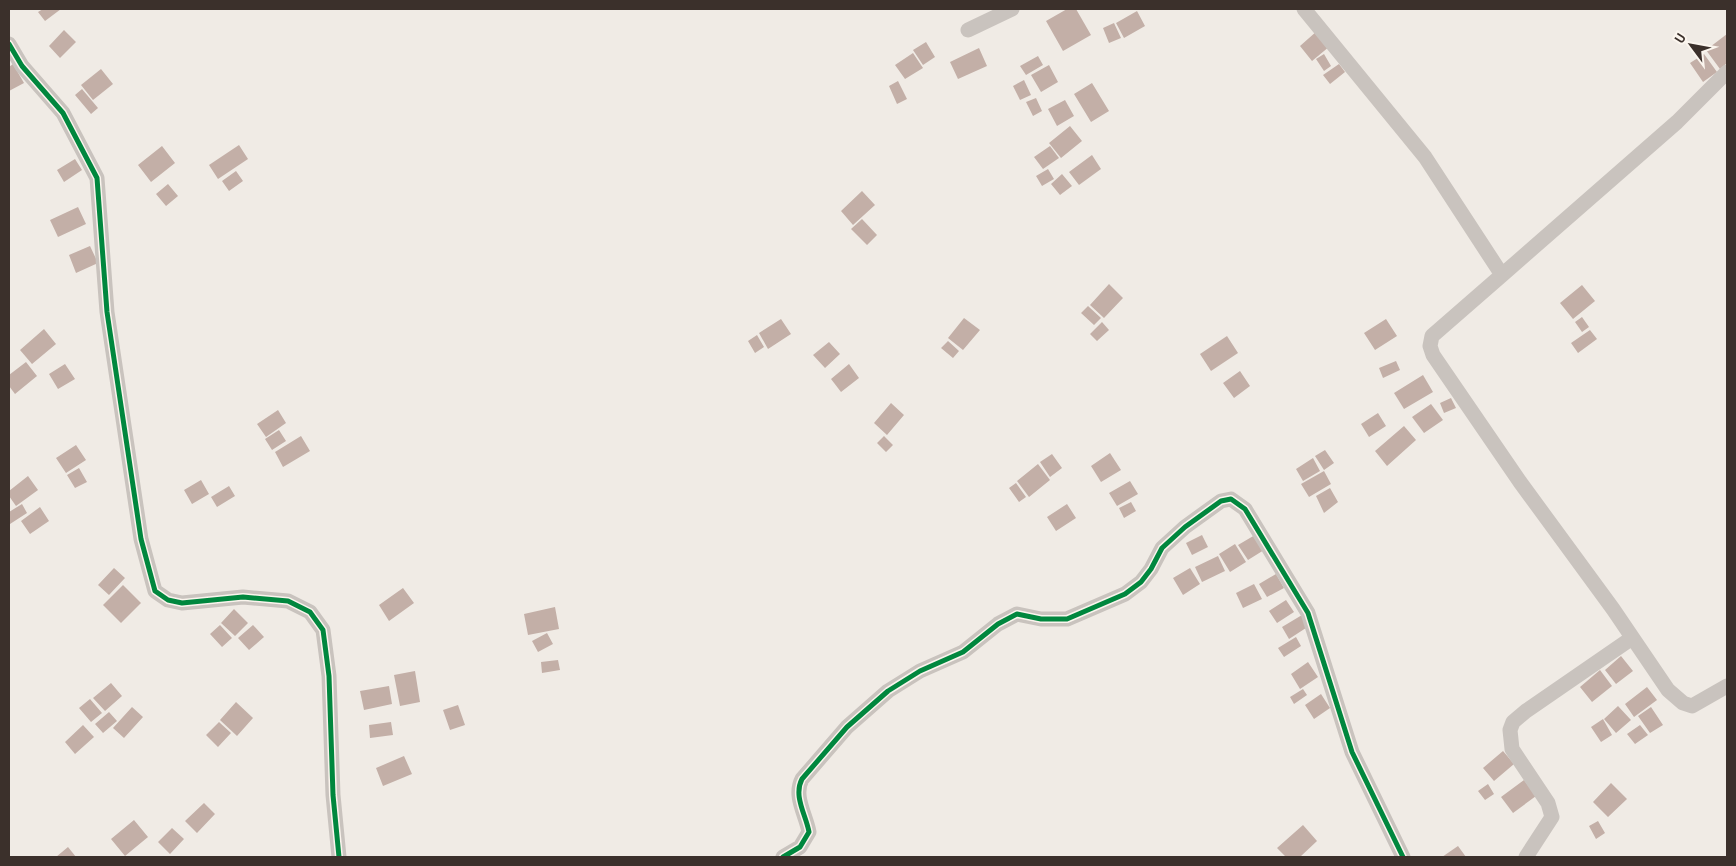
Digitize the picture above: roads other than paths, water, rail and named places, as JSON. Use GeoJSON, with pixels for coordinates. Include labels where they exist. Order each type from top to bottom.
{"type":"FeatureCollection","features":[{"type":"Feature","properties":{"kind":"street"},"geometry":{"type":"LineString","coordinates":[[968,30],[1012,9]]}},
{"type":"Feature","properties":{"kind":"street"},"geometry":{"type":"LineString","coordinates":[[1304,9],[1425,157],[1502,275]]}},
{"type":"Feature","properties":{"kind":"street"},"geometry":{"type":"LineString","coordinates":[[9,44],[22,66],[63,113],[97,178],[108,312],[141,539],[155,592],[168,600],[182,603],[243,598],[288,601],[310,612],[323,630],[329,676],[333,795],[338,857]]}},
{"type":"Feature","properties":{"kind":"street"},"geometry":{"type":"LineString","coordinates":[[1727,72],[1670,128],[1432,336],[1430,346],[1433,355],[1520,482],[1582,565],[1668,690],[1683,703],[1692,706],[1701,703],[1727,686]]}},
{"type":"Feature","properties":{"kind":"street"},"geometry":{"type":"LineString","coordinates":[[783,857],[800,847],[809,832],[799,798],[798,786],[802,779],[847,728],[888,691],[920,671],[963,652],[998,624],[1018,614],[1041,619],[1067,619],[1125,594],[1141,582],[1151,569],[1162,548],[1179,532],[1221,500],[1231,499],[1245,509],[1308,613],[1352,752],[1403,857]]}},
{"type":"Feature","properties":{"kind":"street"},"geometry":{"type":"LineString","coordinates":[[1526,857],[1552,817],[1548,803],[1512,749],[1510,730],[1513,722],[1632,638]]}}]}
